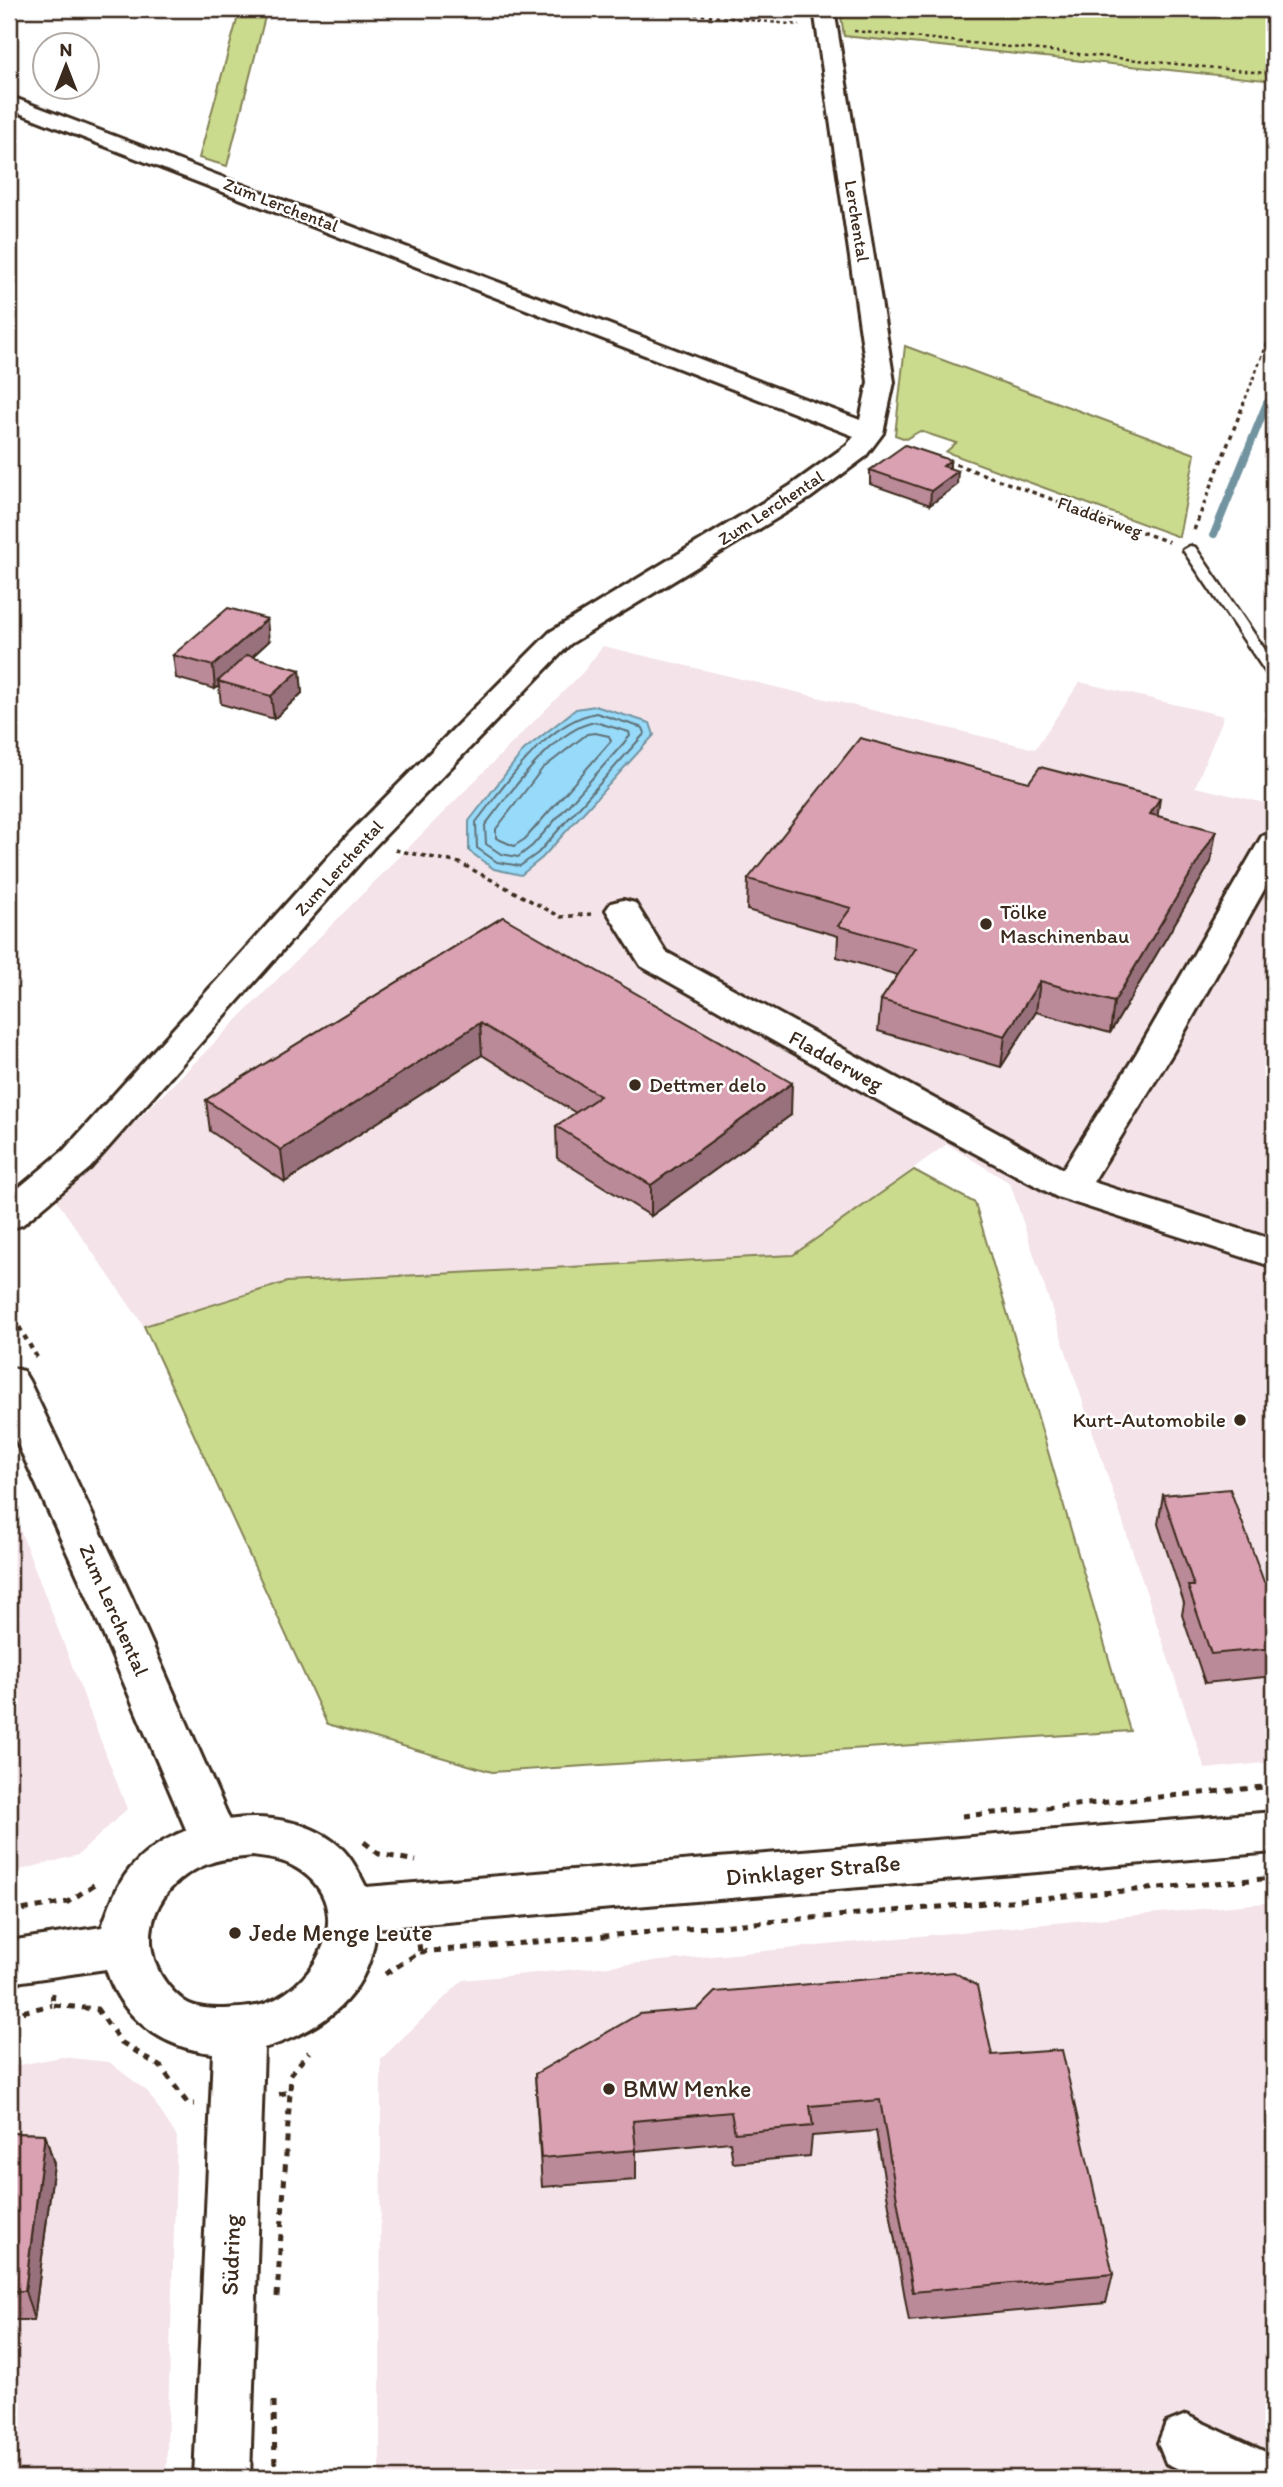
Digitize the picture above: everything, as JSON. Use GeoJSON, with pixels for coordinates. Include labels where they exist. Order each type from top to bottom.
{"type":"FeatureCollection","features":[{"type":"Feature","properties":{"kind":"street","name":"Lerchental"},"geometry":{"type":"LineString","coordinates":[[825,18],[881,382],[870,433]]}},
{"type":"Feature","properties":{"kind":"street","name":"Zum Lerchental"},"geometry":{"type":"LineString","coordinates":[[9,102],[870,433],[856,451],[800,492],[560,638],[360,842],[77,1159],[9,1216]]}},
{"type":"Feature","properties":{"kind":"street"},"geometry":{"type":"LineString","coordinates":[[1070,1188],[1154,1054],[1274,844]]}},
{"type":"Feature","properties":{"kind":"street","name":"Fladderweg"},"geometry":{"type":"LineString","coordinates":[[623,910],[653,959],[926,1112],[1070,1188],[1274,1254]]}},
{"type":"Feature","properties":{"kind":"street","name":"Zum Lerchental"},"geometry":{"type":"LineString","coordinates":[[9,1381],[109,1596],[215,1841]]}},
{"type":"Feature","properties":{"kind":"street","name":"Dinklager Straße"},"geometry":{"type":"LineString","coordinates":[[351,1909],[1274,1832]]}},
{"type":"Feature","properties":{"kind":"street"},"geometry":{"type":"LineString","coordinates":[[252,1836],[287,1842],[317,1857],[340,1880],[351,1909],[352,1936],[344,1964],[327,1989],[302,2010],[272,2025],[239,2032],[204,2031],[171,2020],[145,2000],[129,1974],[123,1945],[135,1900],[150,1881],[191,1850],[215,1841],[252,1836]]}},
{"type":"Feature","properties":{"kind":"street"},"geometry":{"type":"LineString","coordinates":[[9,1962],[123,1945]]}},
{"type":"Feature","properties":{"kind":"street","name":"Südring"},"geometry":{"type":"LineString","coordinates":[[222,2478],[239,2032]]}},
{"type":"Feature","properties":{"kind":"street"},"geometry":{"type":"LineString","coordinates":[[1186,2444],[1259,2478]]}},
{"type":"Feature","properties":{"kind":"lane"},"geometry":{"type":"LineString","coordinates":[[1190,551],[1274,674]]}},
{"type":"Feature","properties":{"kind":"path"},"geometry":{"type":"LineString","coordinates":[[639,9],[825,18],[1274,74]]}},
{"type":"Feature","properties":{"kind":"path"},"geometry":{"type":"LineString","coordinates":[[1190,551],[1196,517],[1274,326]]}},
{"type":"Feature","properties":{"kind":"path","name":"Fladderweg"},"geometry":{"type":"LineString","coordinates":[[947,461],[1190,551]]}},
{"type":"Feature","properties":{"kind":"path"},"geometry":{"type":"LineString","coordinates":[[360,842],[460,863],[561,917],[623,910]]}},
{"type":"Feature","properties":{"kind":"path"},"geometry":{"type":"LineString","coordinates":[[959,1816],[1274,1786]]}},
{"type":"Feature","properties":{"kind":"path"},"geometry":{"type":"LineString","coordinates":[[361,1840],[379,1854],[412,1862],[426,1861]]}},
{"type":"Feature","properties":{"kind":"path"},"geometry":{"type":"LineString","coordinates":[[420,1952],[1274,1878]]}},
{"type":"Feature","properties":{"kind":"path"},"geometry":{"type":"LineString","coordinates":[[9,1912],[59,1906],[90,1891],[100,1880]]}},
{"type":"Feature","properties":{"kind":"path"},"geometry":{"type":"LineString","coordinates":[[9,2015],[52,2005]]}},
{"type":"Feature","properties":{"kind":"path"},"geometry":{"type":"LineString","coordinates":[[276,2310],[290,2092]]}},
{"type":"Feature","properties":{"kind":"path"},"geometry":{"type":"LineString","coordinates":[[274,2389],[275,2478]]}},
{"type":"Feature","properties":{"kind":"shaded area"},"geometry":{"type":"Polygon","coordinates":[[[603,646],[1035,749],[1080,682],[1224,716],[1195,787],[1274,805],[1274,1762],[1205,1769],[1010,1183],[947,1144],[793,1255],[287,1282],[144,1326],[57,1201],[584,671],[603,646]]]}},
{"type":"Feature","properties":{"kind":"shaded area"},"geometry":{"type":"Polygon","coordinates":[[[9,1501],[127,1809],[78,1855],[9,1873],[9,1501]]]}},
{"type":"Feature","properties":{"kind":"shaded area"},"geometry":{"type":"Polygon","coordinates":[[[1274,1902],[1274,2478],[380,2478],[381,2059],[463,1980],[1274,1902]]]}},
{"type":"Feature","properties":{"kind":"shaded area"},"geometry":{"type":"Polygon","coordinates":[[[61,2057],[109,2062],[148,2092],[177,2137],[166,2478],[9,2478],[9,2067],[61,2057]]]}},
{"type":"Feature","properties":{"kind":"green space"},"geometry":{"type":"Polygon","coordinates":[[[240,9],[267,9],[227,166],[199,158],[240,9]]]}},
{"type":"Feature","properties":{"kind":"green space"},"geometry":{"type":"Polygon","coordinates":[[[840,9],[1274,9],[1274,81],[844,36],[840,9]]]}},
{"type":"Feature","properties":{"kind":"green space"},"geometry":{"type":"Polygon","coordinates":[[[905,346],[1195,454],[1179,537],[946,452],[956,443],[920,431],[906,439],[895,435],[905,346]]]}},
{"type":"Feature","properties":{"kind":"green space"},"geometry":{"type":"Polygon","coordinates":[[[914,1170],[975,1203],[1130,1731],[492,1772],[327,1724],[144,1326],[287,1282],[793,1255],[914,1170]]]}},
{"type":"Feature","properties":{"kind":"water"},"geometry":{"type":"Polygon","coordinates":[[[595,706],[650,723],[654,735],[542,858],[521,875],[494,869],[469,851],[469,821],[524,750],[576,709],[595,706]]]}},
{"type":"Feature","properties":{"kind":"building"},"geometry":{"type":"Polygon","coordinates":[[[905,445],[950,460],[943,466],[958,471],[931,491],[870,470],[905,445]]]}},
{"type":"Feature","properties":{"kind":"building"},"geometry":{"type":"Polygon","coordinates":[[[228,608],[267,619],[213,666],[173,655],[228,608]]]}},
{"type":"Feature","properties":{"kind":"building"},"geometry":{"type":"Polygon","coordinates":[[[247,655],[300,670],[271,696],[218,681],[247,655]]]}},
{"type":"Feature","properties":{"kind":"building","name":"Tölke Maschinenbau"},"geometry":{"type":"Polygon","coordinates":[[[860,738],[1029,782],[1040,767],[1160,798],[1150,814],[1216,831],[1114,1002],[1040,981],[1005,1036],[881,1000],[916,948],[838,926],[851,908],[748,879],[860,738]]]}},
{"type":"Feature","properties":{"kind":"building","name":"Dettmer delo"},"geometry":{"type":"Polygon","coordinates":[[[503,917],[792,1083],[651,1185],[556,1126],[600,1096],[480,1023],[281,1150],[206,1100],[503,917]]]}},
{"type":"Feature","properties":{"kind":"building"},"geometry":{"type":"Polygon","coordinates":[[[1230,1489],[1264,1582],[1274,1581],[1274,1648],[1211,1654],[1188,1586],[1194,1586],[1163,1495],[1230,1489]]]}},
{"type":"Feature","properties":{"kind":"building"},"geometry":{"type":"Polygon","coordinates":[[[954,1972],[977,1986],[992,2055],[1062,2050],[1113,2274],[913,2292],[880,2100],[810,2106],[813,2126],[735,2133],[731,2112],[633,2121],[636,2150],[541,2158],[535,2074],[639,2014],[698,2009],[715,1992],[954,1972]]]}},
{"type":"Feature","properties":{"kind":"building"},"geometry":{"type":"Polygon","coordinates":[[[9,2133],[45,2134],[25,2291],[9,2291],[9,2133]]]}},
{"type":"Feature","properties":{"kind":"waterway"},"geometry":{"type":"LineString","coordinates":[[1267,405],[1274,387]]}},
{"type":"Feature","properties":{"kind":"waterway"},"geometry":{"type":"LineString","coordinates":[[1214,534],[1267,403]]}},
{"type":"Feature","properties":{"kind":"place","name":"Tölke Maschinenbau"},"geometry":{"type":"Point","coordinates":[986,924]}},
{"type":"Feature","properties":{"kind":"place","name":"Dettmer delo"},"geometry":{"type":"Point","coordinates":[635,1085]}},
{"type":"Feature","properties":{"kind":"place","name":"Kurt-Automobile"},"geometry":{"type":"Point","coordinates":[1240,1420]}},
{"type":"Feature","properties":{"kind":"place","name":"Jede Menge Leute"},"geometry":{"type":"Point","coordinates":[235,1933]}},
{"type":"Feature","properties":{"kind":"place","name":"BMW Menke"},"geometry":{"type":"Point","coordinates":[609,2089]}}]}
